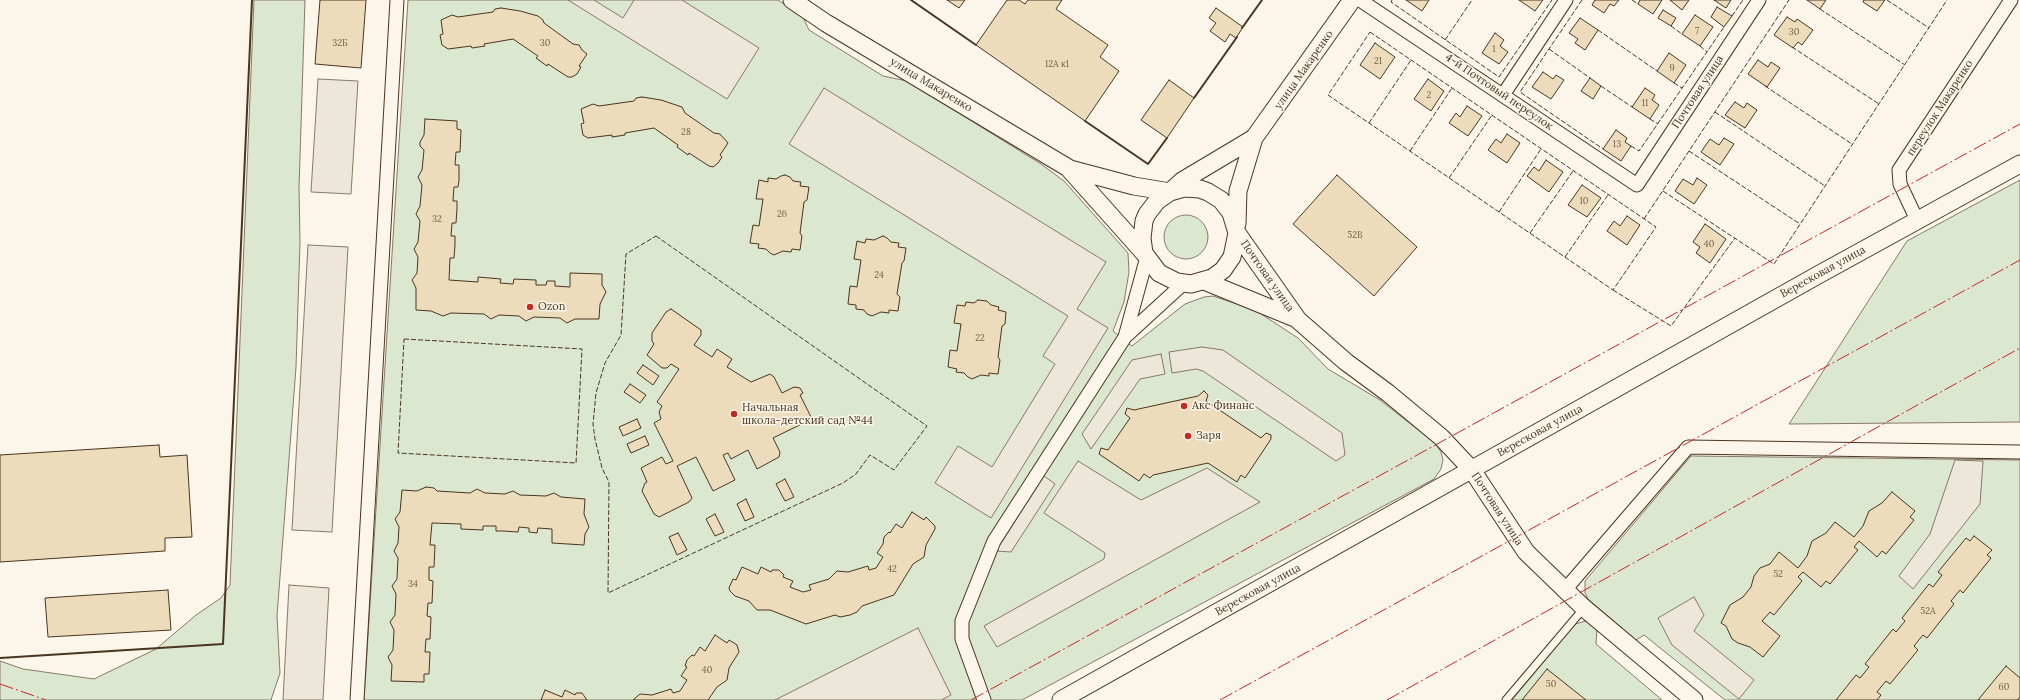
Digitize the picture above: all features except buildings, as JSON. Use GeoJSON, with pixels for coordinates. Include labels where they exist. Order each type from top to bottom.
{"type":"FeatureCollection","features":[{"type":"Feature","properties":{"kind":"street"},"geometry":{"type":"LineString","coordinates":[[357,700],[397,0]]}},
{"type":"Feature","properties":{"kind":"street","name":"улица Макаренко"},"geometry":{"type":"LineString","coordinates":[[792,0],[826,23],[1070,169],[1134,186],[1170,192],[1182,181],[1254,138]]}},
{"type":"Feature","properties":{"kind":"street","name":"улица Макаренко"},"geometry":{"type":"LineString","coordinates":[[1237,231],[1238,192],[1254,138],[1352,0]]}},
{"type":"Feature","properties":{"kind":"street","name":"4-й Почтовый переулок"},"geometry":{"type":"LineString","coordinates":[[1360,0],[1637,185]]}},
{"type":"Feature","properties":{"kind":"street"},"geometry":{"type":"LineString","coordinates":[[1503,95],[1566,0]]}},
{"type":"Feature","properties":{"kind":"street","name":"Почтовая улица"},"geometry":{"type":"LineString","coordinates":[[1637,185],[1759,0]]}},
{"type":"Feature","properties":{"kind":"street","name":"переулок Макаренко"},"geometry":{"type":"LineString","coordinates":[[1917,220],[1902,189],[1899,170],[2011,0]]}},
{"type":"Feature","properties":{"kind":"street","name":"Вересковая улица"},"geometry":{"type":"LineString","coordinates":[[1061,700],[1917,220],[2020,164]]}},
{"type":"Feature","properties":{"kind":"street","name":"улица Макаренко"},"geometry":{"type":"LineString","coordinates":[[1070,169],[1146,255]]}},
{"type":"Feature","properties":{"kind":"street"},"geometry":{"type":"LineString","coordinates":[[1125,337],[1146,255],[1142,229],[1147,214],[1157,201],[1170,192],[1192,188],[1215,195],[1227,206],[1235,220],[1237,231],[1235,249],[1228,263],[1217,275],[1204,281],[1184,283],[1165,277],[1155,268],[1146,255]]}},
{"type":"Feature","properties":{"kind":"street","name":"Почтовая улица"},"geometry":{"type":"LineString","coordinates":[[1237,231],[1298,320],[1346,362],[1388,393],[1441,437],[1472,470],[1526,552],[1584,608],[1694,700]]}},
{"type":"Feature","properties":{"kind":"street","name":"Почтовая улица"},"geometry":{"type":"LineString","coordinates":[[1204,281],[1298,320]]}},
{"type":"Feature","properties":{"kind":"street"},"geometry":{"type":"LineString","coordinates":[[984,700],[962,638],[962,621],[994,540],[1125,337],[1184,283]]}},
{"type":"Feature","properties":{"kind":"street"},"geometry":{"type":"LineString","coordinates":[[1564,590],[1688,447],[2020,452]]}},
{"type":"Feature","properties":{"kind":"lane"},"geometry":{"type":"LineString","coordinates":[[1506,700],[1584,608]]}},
{"type":"Feature","properties":{"kind":"green space"},"geometry":{"type":"Polygon","coordinates":[[[254,0],[305,0],[299,188],[300,242],[296,367],[277,616],[280,673],[271,700],[0,700],[0,661],[23,669],[94,679],[156,649],[196,615],[221,598],[230,585],[254,0]]]}},
{"type":"Feature","properties":{"kind":"green space"},"geometry":{"type":"Polygon","coordinates":[[[408,0],[778,0],[803,17],[809,30],[883,76],[907,81],[1041,164],[1064,181],[1128,253],[1129,272],[1124,302],[1113,331],[1132,346],[1185,304],[1204,297],[1213,296],[1255,310],[1298,338],[1328,369],[1380,400],[1435,443],[1441,452],[1443,460],[1441,469],[1434,479],[1022,700],[364,700],[408,0]]]}},
{"type":"Feature","properties":{"kind":"green space"},"geometry":{"type":"Polygon","coordinates":[[[2020,180],[2020,422],[1789,424],[1907,241],[2020,180]]]}},
{"type":"Feature","properties":{"kind":"green space"},"geometry":{"type":"Polygon","coordinates":[[[1182,215],[1190,215],[1202,221],[1208,233],[1208,241],[1202,253],[1190,259],[1182,259],[1170,253],[1164,241],[1164,233],[1170,221],[1182,215]]]}},
{"type":"Feature","properties":{"kind":"green space"},"geometry":{"type":"Polygon","coordinates":[[[1691,456],[2020,460],[2020,700],[1725,700],[1644,635],[1636,640],[1588,599],[1585,593],[1585,581],[1691,456]]]}},
{"type":"Feature","properties":{"kind":"green space"},"geometry":{"type":"Polygon","coordinates":[[[1586,621],[1597,629],[1596,644],[1662,700],[1512,700],[1575,624],[1586,621]]]}},
{"type":"Feature","properties":{"kind":"shaded area"},"geometry":{"type":"Polygon","coordinates":[[[568,0],[594,0],[623,18],[634,0],[682,0],[759,48],[727,99],[568,0]]]}},
{"type":"Feature","properties":{"kind":"shaded area"},"geometry":{"type":"Polygon","coordinates":[[[318,79],[358,81],[351,194],[311,192],[318,79]]]}},
{"type":"Feature","properties":{"kind":"shaded area"},"geometry":{"type":"Polygon","coordinates":[[[824,88],[1106,262],[1077,309],[1108,328],[991,518],[935,483],[958,446],[992,467],[1055,364],[1043,356],[1068,316],[789,144],[824,88]]]}},
{"type":"Feature","properties":{"kind":"shaded area"},"geometry":{"type":"Polygon","coordinates":[[[308,245],[348,247],[332,532],[292,530],[308,245]]]}},
{"type":"Feature","properties":{"kind":"shaded area"},"geometry":{"type":"Polygon","coordinates":[[[1202,347],[1223,350],[1342,433],[1345,455],[1336,461],[1203,371],[1196,369],[1172,373],[1169,352],[1202,347]]]}},
{"type":"Feature","properties":{"kind":"shaded area"},"geometry":{"type":"Polygon","coordinates":[[[1161,354],[1165,374],[1140,379],[1091,449],[1082,434],[1132,360],[1161,354]]]}},
{"type":"Feature","properties":{"kind":"shaded area"},"geometry":{"type":"Polygon","coordinates":[[[1955,460],[1983,461],[1980,504],[1913,589],[1899,576],[1930,534],[1955,460]]]}},
{"type":"Feature","properties":{"kind":"shaded area"},"geometry":{"type":"Polygon","coordinates":[[[1078,461],[1141,500],[1207,468],[1260,502],[997,647],[984,626],[1104,559],[1105,553],[1044,513],[1078,461]]]}},
{"type":"Feature","properties":{"kind":"shaded area"},"geometry":{"type":"Polygon","coordinates":[[[1044,476],[1055,484],[1011,552],[996,551],[1044,476]]]}},
{"type":"Feature","properties":{"kind":"shaded area"},"geometry":{"type":"Polygon","coordinates":[[[289,585],[329,588],[323,700],[283,700],[289,585]]]}},
{"type":"Feature","properties":{"kind":"shaded area"},"geometry":{"type":"Polygon","coordinates":[[[1694,597],[1704,615],[1694,631],[1754,680],[1739,699],[1672,645],[1658,618],[1694,597]]]}},
{"type":"Feature","properties":{"kind":"shaded area"},"geometry":{"type":"Polygon","coordinates":[[[918,628],[951,695],[941,700],[775,700],[918,628]]]}},
{"type":"Feature","properties":{"kind":"fence"},"geometry":{"type":"LineString","coordinates":[[1392,0],[1391,2],[1499,77],[1552,0]]}},
{"type":"Feature","properties":{"kind":"fence"},"geometry":{"type":"LineString","coordinates":[[1445,40],[1472,0]]}},
{"type":"Feature","properties":{"kind":"fence"},"geometry":{"type":"LineString","coordinates":[[1582,0],[1520,92],[1603,149]]}},
{"type":"Feature","properties":{"kind":"fence"},"geometry":{"type":"LineString","coordinates":[[1632,0],[1638,4]]}},
{"type":"Feature","properties":{"kind":"fence"},"geometry":{"type":"LineString","coordinates":[[1732,16],[1743,0]]}},
{"type":"Feature","properties":{"kind":"fence"},"geometry":{"type":"LineString","coordinates":[[1644,219],[1789,0]]}},
{"type":"Feature","properties":{"kind":"fence"},"geometry":{"type":"LineString","coordinates":[[1887,0],[1929,28]]}},
{"type":"Feature","properties":{"kind":"fence"},"geometry":{"type":"LineString","coordinates":[[1663,191],[1774,264],[1947,0]]}},
{"type":"Feature","properties":{"kind":"fence"},"geometry":{"type":"LineString","coordinates":[[1820,9],[1905,65]]}},
{"type":"Feature","properties":{"kind":"fence"},"geometry":{"type":"LineString","coordinates":[[1671,26],[1682,34]]}},
{"type":"Feature","properties":{"kind":"fence"},"geometry":{"type":"LineString","coordinates":[[1631,146],[1639,151],[1724,27]]}},
{"type":"Feature","properties":{"kind":"fence"},"geometry":{"type":"LineString","coordinates":[[1598,30],[1657,71]]}},
{"type":"Feature","properties":{"kind":"fence"},"geometry":{"type":"LineString","coordinates":[[1370,32],[1656,227],[1613,290],[1328,95],[1370,32]]}},
{"type":"Feature","properties":{"kind":"fence"},"geometry":{"type":"LineString","coordinates":[[1700,46],[1707,52]]}},
{"type":"Feature","properties":{"kind":"fence"},"geometry":{"type":"LineString","coordinates":[[1792,47],[1879,104]]}},
{"type":"Feature","properties":{"kind":"fence"},"geometry":{"type":"LineString","coordinates":[[1549,49],[1590,78]]}},
{"type":"Feature","properties":{"kind":"fence"},"geometry":{"type":"LineString","coordinates":[[1369,123],[1411,60]]}},
{"type":"Feature","properties":{"kind":"fence"},"geometry":{"type":"LineString","coordinates":[[1674,83],[1682,88]]}},
{"type":"Feature","properties":{"kind":"fence"},"geometry":{"type":"LineString","coordinates":[[1601,86],[1632,107]]}},
{"type":"Feature","properties":{"kind":"fence"},"geometry":{"type":"LineString","coordinates":[[1765,86],[1852,144]]}},
{"type":"Feature","properties":{"kind":"fence"},"geometry":{"type":"LineString","coordinates":[[1410,151],[1452,88]]}},
{"type":"Feature","properties":{"kind":"fence"},"geometry":{"type":"LineString","coordinates":[[1715,112],[1825,186]]}},
{"type":"Feature","properties":{"kind":"fence"},"geometry":{"type":"LineString","coordinates":[[1449,178],[1492,115]]}},
{"type":"Feature","properties":{"kind":"fence"},"geometry":{"type":"LineString","coordinates":[[1650,119],[1658,124]]}},
{"type":"Feature","properties":{"kind":"fence"},"geometry":{"type":"LineString","coordinates":[[1499,212],[1541,149]]}},
{"type":"Feature","properties":{"kind":"fence"},"geometry":{"type":"LineString","coordinates":[[1689,151],[1800,224]]}},
{"type":"Feature","properties":{"kind":"fence"},"geometry":{"type":"LineString","coordinates":[[1530,233],[1573,171]]}},
{"type":"Feature","properties":{"kind":"fence"},"geometry":{"type":"LineString","coordinates":[[1565,257],[1608,195]]}},
{"type":"Feature","properties":{"kind":"fence"},"geometry":{"type":"LineString","coordinates":[[656,236],[927,426],[894,470],[870,455],[856,474],[843,483],[608,593],[609,482],[602,468],[595,439],[593,424],[596,393],[605,363],[621,335],[626,254],[656,236]]}},
{"type":"Feature","properties":{"kind":"fence"},"geometry":{"type":"LineString","coordinates":[[1613,290],[1671,326],[1735,238]]}},
{"type":"Feature","properties":{"kind":"fence"},"geometry":{"type":"LineString","coordinates":[[404,339],[582,349],[576,463],[398,453],[404,339]]}},
{"type":"Feature","properties":{"kind":"wall"},"geometry":{"type":"LineString","coordinates":[[0,658],[223,644],[252,0]]}},
{"type":"Feature","properties":{"kind":"wall"},"geometry":{"type":"LineString","coordinates":[[911,0],[976,45]]}},
{"type":"Feature","properties":{"kind":"wall"},"geometry":{"type":"LineString","coordinates":[[1242,28],[1262,0]]}},
{"type":"Feature","properties":{"kind":"wall"},"geometry":{"type":"LineString","coordinates":[[1194,98],[1237,37]]}},
{"type":"Feature","properties":{"kind":"wall"},"geometry":{"type":"LineString","coordinates":[[1085,121],[1148,164],[1167,138]]}},
{"type":"Feature","properties":{"kind":"power"},"geometry":{"type":"LineString","coordinates":[[971,700],[2020,124]]}},
{"type":"Feature","properties":{"kind":"power"},"geometry":{"type":"LineString","coordinates":[[1220,700],[2020,260]]}},
{"type":"Feature","properties":{"kind":"power"},"geometry":{"type":"LineString","coordinates":[[1387,700],[2020,348]]}},
{"type":"Feature","properties":{"kind":"power"},"geometry":{"type":"LineString","coordinates":[[0,684],[46,700]]}},
{"type":"Feature","properties":{"kind":"place","name":"Ozon"},"geometry":{"type":"Point","coordinates":[530,307]}},
{"type":"Feature","properties":{"kind":"place","name":"Акс Финанс"},"geometry":{"type":"Point","coordinates":[1184,406]}},
{"type":"Feature","properties":{"kind":"place","name":"Начальная школа-детский сад №44"},"geometry":{"type":"Point","coordinates":[734,414]}},
{"type":"Feature","properties":{"kind":"place","name":"Заря"},"geometry":{"type":"Point","coordinates":[1188,436]}}]}
